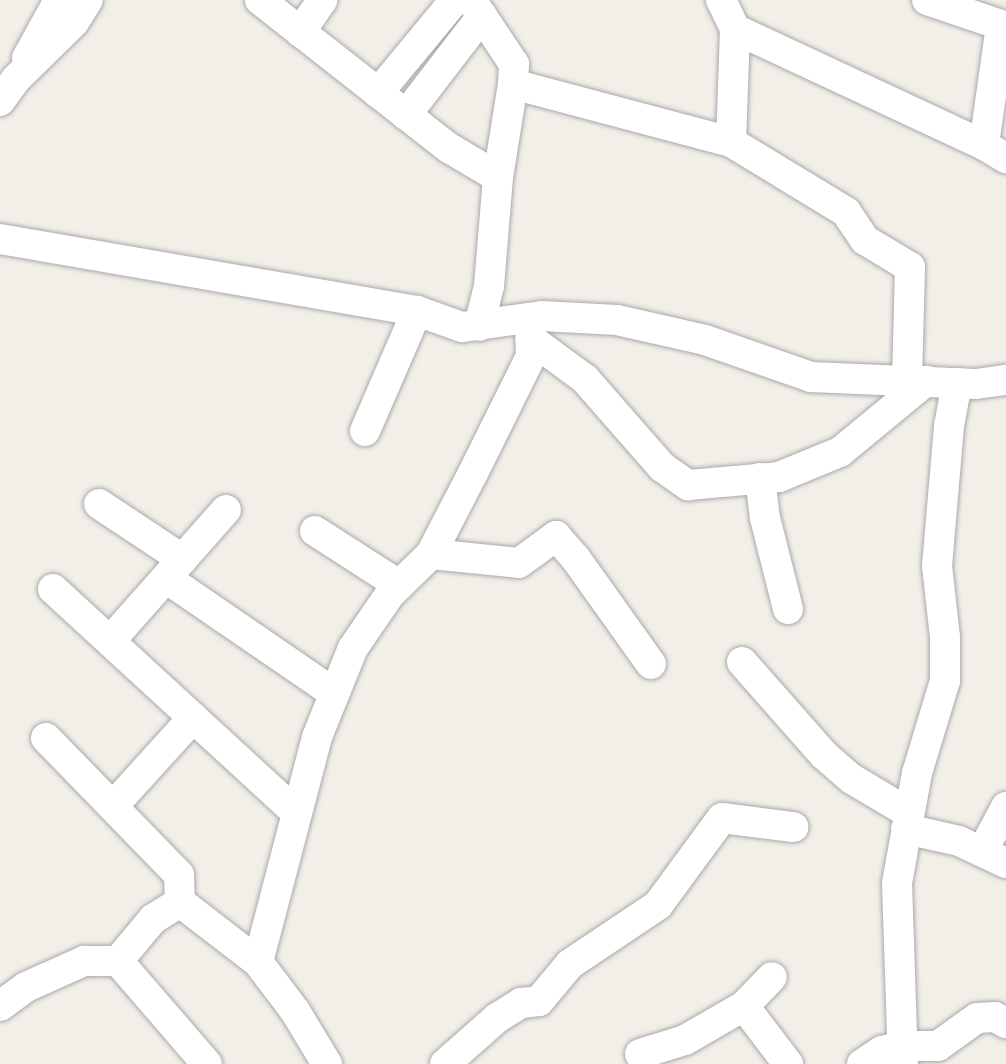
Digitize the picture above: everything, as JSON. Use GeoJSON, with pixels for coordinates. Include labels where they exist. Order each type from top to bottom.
{"type":"FeatureCollection","features":[{"type":"Feature","properties":{"kind":"street"},"geometry":{"type":"LineString","coordinates":[[8,90],[59,0]]}},
{"type":"Feature","properties":{"kind":"street"},"geometry":{"type":"LineString","coordinates":[[8,90],[70,27],[88,0]]}},
{"type":"Feature","properties":{"kind":"street"},"geometry":{"type":"LineString","coordinates":[[260,0],[449,148],[498,177]]}},
{"type":"Feature","properties":{"kind":"street"},"geometry":{"type":"LineString","coordinates":[[300,32],[322,0]]}},
{"type":"Feature","properties":{"kind":"street"},"geometry":{"type":"LineString","coordinates":[[378,93],[455,0]]}},
{"type":"Feature","properties":{"kind":"street"},"geometry":{"type":"LineString","coordinates":[[720,0],[735,29],[730,142]]}},
{"type":"Feature","properties":{"kind":"street"},"geometry":{"type":"LineString","coordinates":[[735,29],[995,151],[1004,26],[927,0]]}},
{"type":"Feature","properties":{"kind":"street"},"geometry":{"type":"LineString","coordinates":[[406,115],[476,8],[514,64],[513,84],[498,177],[489,286],[479,327]]}},
{"type":"Feature","properties":{"kind":"street"},"geometry":{"type":"LineString","coordinates":[[513,84],[730,142],[846,212],[865,240],[910,267],[917,381]]}},
{"type":"Feature","properties":{"kind":"street"},"geometry":{"type":"LineString","coordinates":[[0,239],[417,311],[462,327],[531,329],[617,320],[705,340],[811,377],[957,382],[1006,380]]}},
{"type":"Feature","properties":{"kind":"street"},"geometry":{"type":"LineString","coordinates":[[365,431],[417,311]]}},
{"type":"Feature","properties":{"kind":"street"},"geometry":{"type":"LineString","coordinates":[[531,329],[585,379],[662,467],[688,485],[779,477],[840,452],[917,381]]}},
{"type":"Feature","properties":{"kind":"street"},"geometry":{"type":"LineString","coordinates":[[258,962],[317,737],[353,648],[399,585],[431,554],[531,356],[531,329]]}},
{"type":"Feature","properties":{"kind":"street"},"geometry":{"type":"LineString","coordinates":[[902,1055],[897,883],[908,821],[945,681],[937,566],[949,426],[957,382]]}},
{"type":"Feature","properties":{"kind":"street"},"geometry":{"type":"LineString","coordinates":[[760,478],[765,518],[788,609]]}},
{"type":"Feature","properties":{"kind":"street"},"geometry":{"type":"LineString","coordinates":[[99,504],[174,569],[334,693]]}},
{"type":"Feature","properties":{"kind":"street"},"geometry":{"type":"LineString","coordinates":[[110,641],[226,510]]}},
{"type":"Feature","properties":{"kind":"street"},"geometry":{"type":"LineString","coordinates":[[315,531],[399,585]]}},
{"type":"Feature","properties":{"kind":"street"},"geometry":{"type":"LineString","coordinates":[[431,554],[519,563],[556,536],[576,558],[651,664]]}},
{"type":"Feature","properties":{"kind":"street"},"geometry":{"type":"LineString","coordinates":[[52,589],[297,813]]}},
{"type":"Feature","properties":{"kind":"street"},"geometry":{"type":"LineString","coordinates":[[742,662],[824,755],[908,821],[994,857],[1006,807]]}},
{"type":"Feature","properties":{"kind":"street"},"geometry":{"type":"LineString","coordinates":[[114,805],[193,718]]}},
{"type":"Feature","properties":{"kind":"street"},"geometry":{"type":"LineString","coordinates":[[46,738],[114,805],[179,875],[180,902]]}},
{"type":"Feature","properties":{"kind":"street"},"geometry":{"type":"LineString","coordinates":[[445,1064],[497,1018],[521,1003],[539,1001],[570,964],[658,905],[722,818],[793,828]]}},
{"type":"Feature","properties":{"kind":"street"},"geometry":{"type":"LineString","coordinates":[[118,962],[153,919],[180,902]]}},
{"type":"Feature","properties":{"kind":"street"},"geometry":{"type":"LineString","coordinates":[[180,902],[258,962],[295,1011],[327,1064]]}},
{"type":"Feature","properties":{"kind":"street"},"geometry":{"type":"LineString","coordinates":[[0,1006],[26,987],[84,962],[118,962],[207,1064]]}},
{"type":"Feature","properties":{"kind":"street"},"geometry":{"type":"LineString","coordinates":[[640,1054],[685,1040],[744,1006],[772,977]]}},
{"type":"Feature","properties":{"kind":"street"},"geometry":{"type":"LineString","coordinates":[[744,1006],[788,1064]]}},
{"type":"Feature","properties":{"kind":"street"},"geometry":{"type":"LineString","coordinates":[[861,1064],[882,1051],[902,1055],[938,1046],[977,1018],[995,1017],[1006,1023]]}}]}
